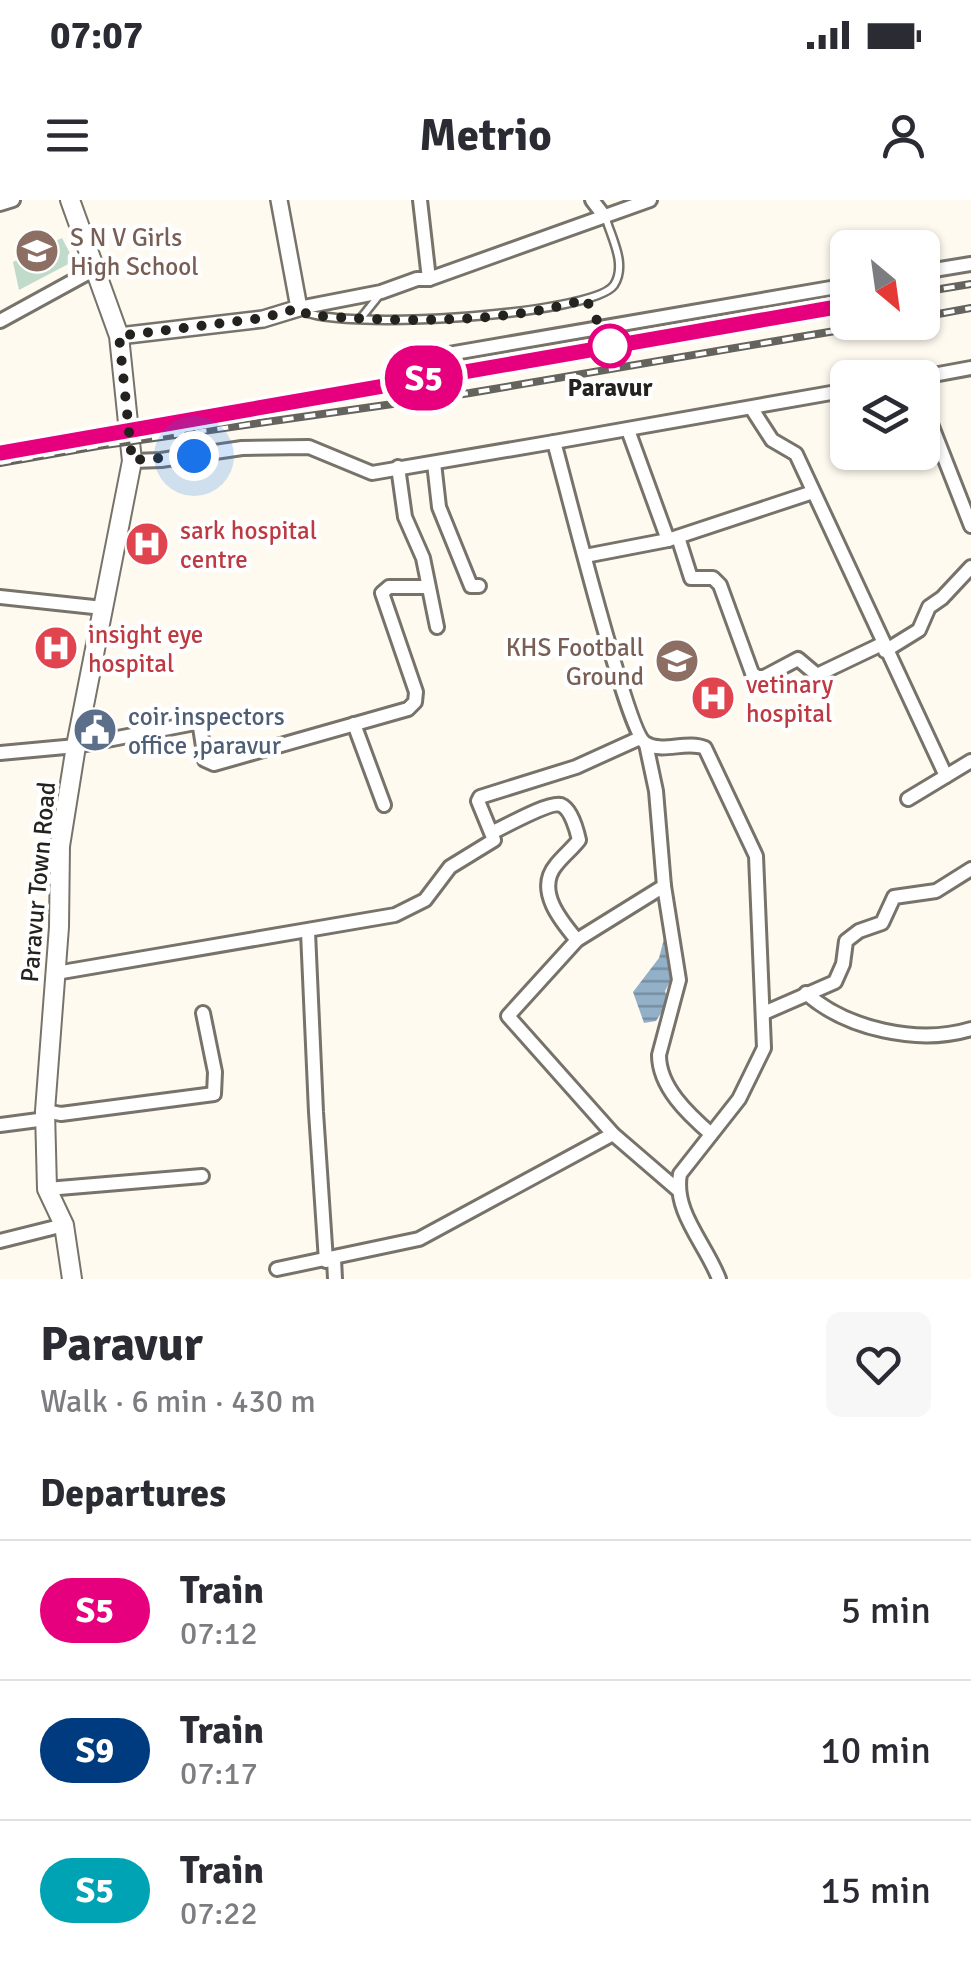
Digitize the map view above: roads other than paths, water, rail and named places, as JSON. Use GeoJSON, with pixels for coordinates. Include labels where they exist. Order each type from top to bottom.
{"type":"FeatureCollection","features":[{"type":"Feature","properties":{"kind":"main road","name":"Paravur Town Road"},"geometry":{"type":"LineString","coordinates":[[70,200],[119,336],[132,460],[60,846],[46,1115],[47,1189],[64,1226],[72,1279]]}},
{"type":"Feature","properties":{"kind":"street"},"geometry":{"type":"LineString","coordinates":[[0,204],[13,200]]}},
{"type":"Feature","properties":{"kind":"street"},"geometry":{"type":"LineString","coordinates":[[279,200],[299,308]]}},
{"type":"Feature","properties":{"kind":"street"},"geometry":{"type":"LineString","coordinates":[[420,200],[429,279]]}},
{"type":"Feature","properties":{"kind":"street"},"geometry":{"type":"LineString","coordinates":[[592,200],[605,217]]}},
{"type":"Feature","properties":{"kind":"street"},"geometry":{"type":"LineString","coordinates":[[119,336],[263,318],[382,292],[650,200]]}},
{"type":"Feature","properties":{"kind":"street"},"geometry":{"type":"LineString","coordinates":[[940,269],[971,264]]}},
{"type":"Feature","properties":{"kind":"street"},"geometry":{"type":"LineString","coordinates":[[0,322],[95,269]]}},
{"type":"Feature","properties":{"kind":"street"},"geometry":{"type":"LineString","coordinates":[[437,356],[830,287]]}},
{"type":"Feature","properties":{"kind":"street"},"geometry":{"type":"LineString","coordinates":[[940,374],[971,368]]}},
{"type":"Feature","properties":{"kind":"street"},"geometry":{"type":"LineString","coordinates":[[132,460],[161,460],[242,448],[309,447],[372,473],[830,393]]}},
{"type":"Feature","properties":{"kind":"street"},"geometry":{"type":"LineString","coordinates":[[752,408],[772,440],[796,454],[946,776]]}},
{"type":"Feature","properties":{"kind":"street"},"geometry":{"type":"LineString","coordinates":[[628,430],[691,578],[712,578],[720,586],[752,673],[757,677],[798,659],[817,675],[919,630],[929,606],[971,567]]}},
{"type":"Feature","properties":{"kind":"street"},"geometry":{"type":"LineString","coordinates":[[554,442],[610,648],[656,791],[664,886],[678,980],[659,1067],[684,1110],[711,1134]]}},
{"type":"Feature","properties":{"kind":"street"},"geometry":{"type":"LineString","coordinates":[[940,446],[971,526]]}},
{"type":"Feature","properties":{"kind":"street"},"geometry":{"type":"LineString","coordinates":[[434,463],[439,506],[471,586],[479,586]]}},
{"type":"Feature","properties":{"kind":"street"},"geometry":{"type":"LineString","coordinates":[[398,467],[404,517],[422,558],[437,627]]}},
{"type":"Feature","properties":{"kind":"street"},"geometry":{"type":"LineString","coordinates":[[585,556],[673,538],[813,492]]}},
{"type":"Feature","properties":{"kind":"street"},"geometry":{"type":"LineString","coordinates":[[0,753],[76,746],[195,723],[200,728],[205,760],[214,764],[408,709],[415,702],[416,692],[382,592],[388,587],[428,587]]}},
{"type":"Feature","properties":{"kind":"street"},"geometry":{"type":"LineString","coordinates":[[0,597],[103,608]]}},
{"type":"Feature","properties":{"kind":"street"},"geometry":{"type":"LineString","coordinates":[[354,724],[384,805]]}},
{"type":"Feature","properties":{"kind":"street"},"geometry":{"type":"LineString","coordinates":[[56,973],[382,920],[406,911],[425,900],[450,866],[494,840],[478,801],[480,797],[576,768],[643,741]]}},
{"type":"Feature","properties":{"kind":"street"},"geometry":{"type":"LineString","coordinates":[[643,741],[654,747],[692,744],[705,748],[756,856],[764,1048],[739,1100],[680,1174],[678,1190],[681,1205],[718,1279]]}},
{"type":"Feature","properties":{"kind":"street"},"geometry":{"type":"LineString","coordinates":[[908,798],[971,762]]}},
{"type":"Feature","properties":{"kind":"street"},"geometry":{"type":"LineString","coordinates":[[493,832],[549,806],[566,808],[579,840],[554,867],[549,883],[553,907],[577,940]]}},
{"type":"Feature","properties":{"kind":"street"},"geometry":{"type":"LineString","coordinates":[[764,1013],[835,982],[846,942],[858,931],[882,923],[894,897],[936,891],[971,870]]}},
{"type":"Feature","properties":{"kind":"street"},"geometry":{"type":"LineString","coordinates":[[664,886],[577,940],[508,1016],[613,1134],[678,1190]]}},
{"type":"Feature","properties":{"kind":"street"},"geometry":{"type":"LineString","coordinates":[[308,932],[316,1112],[335,1279]]}},
{"type":"Feature","properties":{"kind":"street"},"geometry":{"type":"LineString","coordinates":[[806,993],[824,1009],[871,1028],[922,1037],[971,1028]]}},
{"type":"Feature","properties":{"kind":"street"},"geometry":{"type":"LineString","coordinates":[[0,1126],[46,1115],[214,1094],[215,1072],[203,1013]]}},
{"type":"Feature","properties":{"kind":"street"},"geometry":{"type":"LineString","coordinates":[[277,1269],[420,1238],[613,1134]]}},
{"type":"Feature","properties":{"kind":"street"},"geometry":{"type":"LineString","coordinates":[[47,1189],[202,1176]]}},
{"type":"Feature","properties":{"kind":"street"},"geometry":{"type":"LineString","coordinates":[[0,1241],[64,1226]]}},
{"type":"Feature","properties":{"kind":"lane"},"geometry":{"type":"LineString","coordinates":[[299,308],[308,315],[360,318],[532,311],[562,306],[609,291],[618,280],[620,264],[605,217]]}},
{"type":"Feature","properties":{"kind":"lane"},"geometry":{"type":"LineString","coordinates":[[360,318],[382,292]]}},
{"type":"Feature","properties":{"kind":"water"},"geometry":{"type":"Polygon","coordinates":[[[666,931],[672,978],[665,991],[668,1002],[656,1021],[644,1023],[633,992],[659,958],[666,931]]]}},
{"type":"Feature","properties":{"kind":"railway"},"geometry":{"type":"LineString","coordinates":[[940,289],[971,284]]}},
{"type":"Feature","properties":{"kind":"railway"},"geometry":{"type":"LineString","coordinates":[[182,421],[830,308]]}},
{"type":"Feature","properties":{"kind":"railway"},"geometry":{"type":"LineString","coordinates":[[940,314],[971,308]]}},
{"type":"Feature","properties":{"kind":"railway"},"geometry":{"type":"LineString","coordinates":[[0,463],[470,393],[830,332]]}},
{"type":"Feature","properties":{"kind":"train","name":"S5"},"geometry":{"type":"LineString","coordinates":[[0,453],[830,308]]}},
{"type":"Feature","properties":{"kind":"place","name":"S N V Girls High School"},"geometry":{"type":"Point","coordinates":[37,251]}},
{"type":"Feature","properties":{"kind":"place","name":"Paravur"},"geometry":{"type":"Point","coordinates":[610,346]}},
{"type":"Feature","properties":{"kind":"place","name":"sark hospital centre"},"geometry":{"type":"Point","coordinates":[147,544]}},
{"type":"Feature","properties":{"kind":"place","name":"insight eye hospital"},"geometry":{"type":"Point","coordinates":[56,648]}},
{"type":"Feature","properties":{"kind":"place","name":"KHS Football Ground"},"geometry":{"type":"Point","coordinates":[677,661]}},
{"type":"Feature","properties":{"kind":"place","name":"vetinary hospital"},"geometry":{"type":"Point","coordinates":[713,698]}},
{"type":"Feature","properties":{"kind":"place","name":"coir inspectors office ,paravur"},"geometry":{"type":"Point","coordinates":[95,730]}}]}
